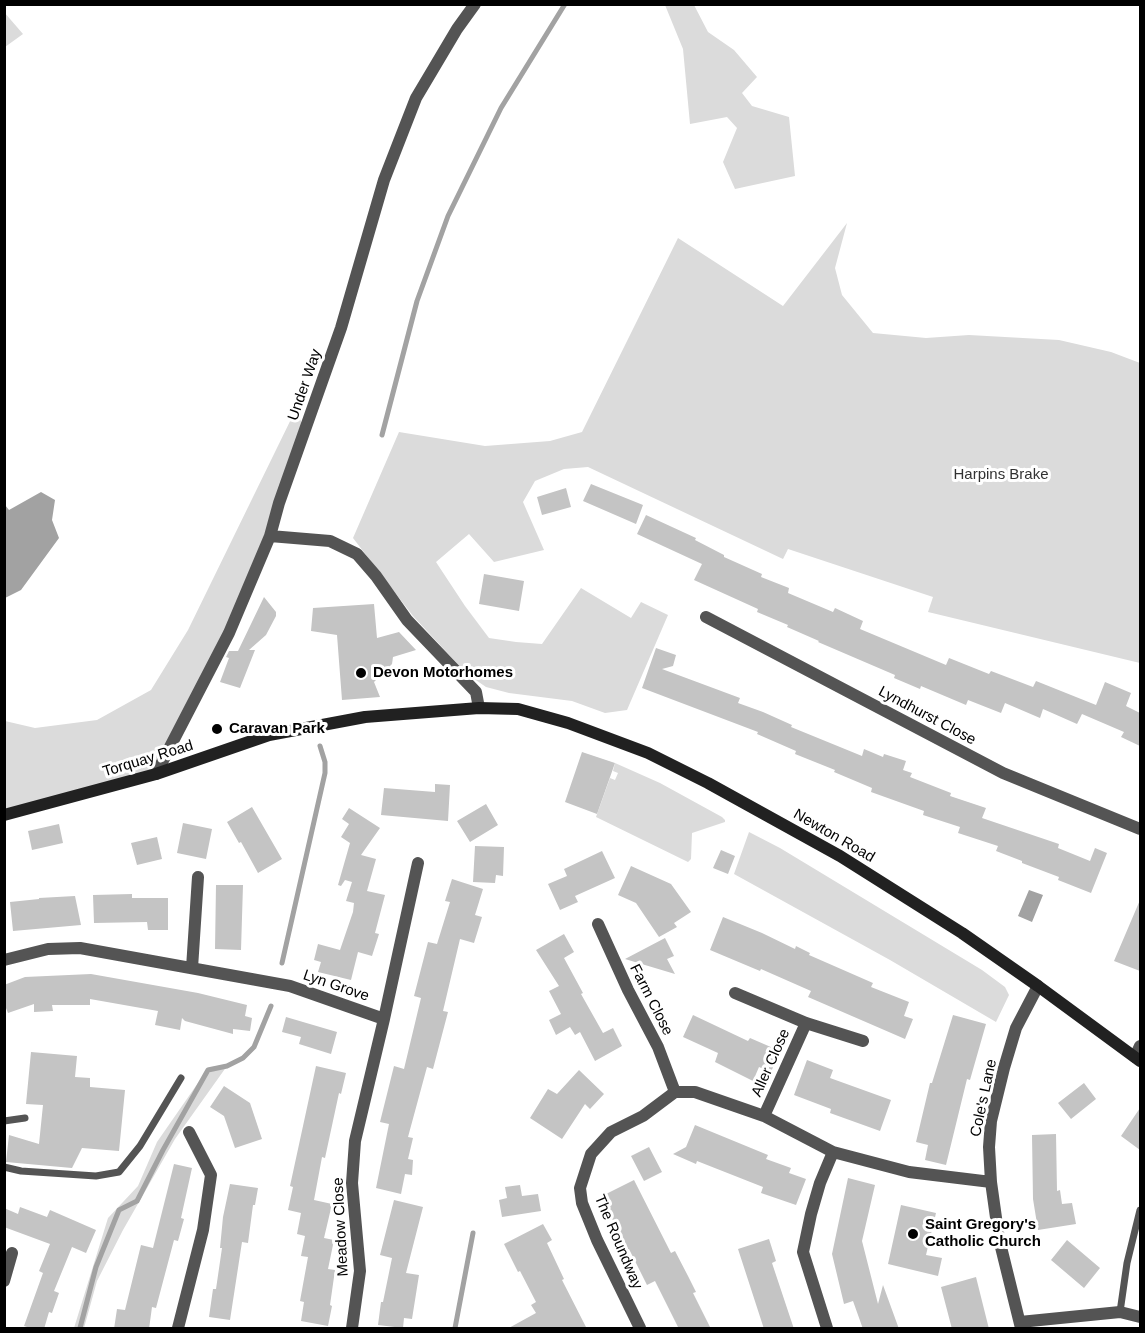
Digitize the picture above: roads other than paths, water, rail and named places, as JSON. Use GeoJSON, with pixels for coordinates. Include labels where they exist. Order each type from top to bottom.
{"type":"FeatureCollection","features":[{"type":"Feature","properties":{"kind":"street","name":"Under Way"},"geometry":{"type":"LineString","coordinates":[[156,774],[230,633],[270,536],[279,503],[341,328],[384,180],[416,98],[457,28],[475,4]]}},
{"type":"Feature","properties":{"kind":"street"},"geometry":{"type":"LineString","coordinates":[[270,536],[330,541],[357,554],[407,620],[476,692],[478,708]]}},
{"type":"Feature","properties":{"kind":"street","name":"Lyndhurst Close"},"geometry":{"type":"LineString","coordinates":[[706,617],[1003,773],[1140,829]]}},
{"type":"Feature","properties":{"kind":"street","name":"Torquay Road"},"geometry":{"type":"LineString","coordinates":[[4,815],[156,774],[279,733],[365,717],[478,708]]}},
{"type":"Feature","properties":{"kind":"street","name":"Newton Road"},"geometry":{"type":"LineString","coordinates":[[478,708],[518,709],[546,716],[612,738],[658,758],[840,856],[962,933],[1138,1055]]}},
{"type":"Feature","properties":{"kind":"street","name":"Lyn Grove"},"geometry":{"type":"LineString","coordinates":[[4,960],[48,949],[80,948],[290,986],[384,1019],[418,863]]}},
{"type":"Feature","properties":{"kind":"street"},"geometry":{"type":"LineString","coordinates":[[192,968],[198,877]]}},
{"type":"Feature","properties":{"kind":"street","name":"Farm Close"},"geometry":{"type":"LineString","coordinates":[[598,924],[628,990],[658,1047],[675,1092]]}},
{"type":"Feature","properties":{"kind":"street","name":"Cole's Lane"},"geometry":{"type":"LineString","coordinates":[[1021,1325],[999,1239],[989,1147],[995,1104],[1016,1028],[1038,986]]}},
{"type":"Feature","properties":{"kind":"street","name":"Aller Close"},"geometry":{"type":"LineString","coordinates":[[735,993],[806,1023],[863,1041]]}},
{"type":"Feature","properties":{"kind":"street","name":"Meadow Close"},"geometry":{"type":"LineString","coordinates":[[352,1329],[360,1271],[352,1183],[355,1141],[384,1019]]}},
{"type":"Feature","properties":{"kind":"street","name":"Aller Close"},"geometry":{"type":"LineString","coordinates":[[764,1116],[806,1023]]}},
{"type":"Feature","properties":{"kind":"street"},"geometry":{"type":"LineString","coordinates":[[675,1092],[695,1092],[764,1116],[833,1152],[909,1172],[991,1182]]}},
{"type":"Feature","properties":{"kind":"street","name":"The Roundway"},"geometry":{"type":"LineString","coordinates":[[640,1329],[597,1240],[582,1203],[580,1188],[591,1154],[611,1132],[643,1116],[675,1092]]}},
{"type":"Feature","properties":{"kind":"street"},"geometry":{"type":"LineString","coordinates":[[178,1329],[203,1230],[211,1175],[189,1132]]}},
{"type":"Feature","properties":{"kind":"street"},"geometry":{"type":"LineString","coordinates":[[827,1329],[803,1252],[811,1214],[833,1152]]}},
{"type":"Feature","properties":{"kind":"street"},"geometry":{"type":"LineString","coordinates":[[4,1281],[12,1253]]}},
{"type":"Feature","properties":{"kind":"street"},"geometry":{"type":"LineString","coordinates":[[1021,1325],[1120,1312],[1140,1317]]}},
{"type":"Feature","properties":{"kind":"lane"},"geometry":{"type":"LineString","coordinates":[[4,1167],[21,1171],[96,1176],[119,1172],[140,1146],[181,1078]]}},
{"type":"Feature","properties":{"kind":"lane"},"geometry":{"type":"LineString","coordinates":[[4,1120],[25,1118]]}},
{"type":"Feature","properties":{"kind":"lane"},"geometry":{"type":"LineString","coordinates":[[1120,1312],[1127,1263],[1140,1210]]}},
{"type":"Feature","properties":{"kind":"waterway"},"geometry":{"type":"LineString","coordinates":[[382,435],[417,301],[448,216],[501,108],[565,4]]}},
{"type":"Feature","properties":{"kind":"waterway"},"geometry":{"type":"LineString","coordinates":[[282,963],[325,773],[325,762],[320,746]]}},
{"type":"Feature","properties":{"kind":"waterway"},"geometry":{"type":"LineString","coordinates":[[80,1328],[96,1267],[119,1210],[137,1201],[208,1070],[227,1066],[243,1058],[254,1047],[271,1006]]}},
{"type":"Feature","properties":{"kind":"waterway"},"geometry":{"type":"LineString","coordinates":[[455,1328],[473,1233]]}},
{"type":"Feature","properties":{"kind":"place","name":"Devon Motorhomes"},"geometry":{"type":"Point","coordinates":[361,673]}},
{"type":"Feature","properties":{"kind":"place","name":"Caravan Park"},"geometry":{"type":"Point","coordinates":[217,729]}},
{"type":"Feature","properties":{"kind":"place","name":"Saint Gregory's Catholic Church"},"geometry":{"type":"Point","coordinates":[913,1234]}},
{"type":"Feature","properties":{"kind":"park label","name":"Harpins Brake"},"geometry":{"type":"Point","coordinates":[1001,475]}}]}
